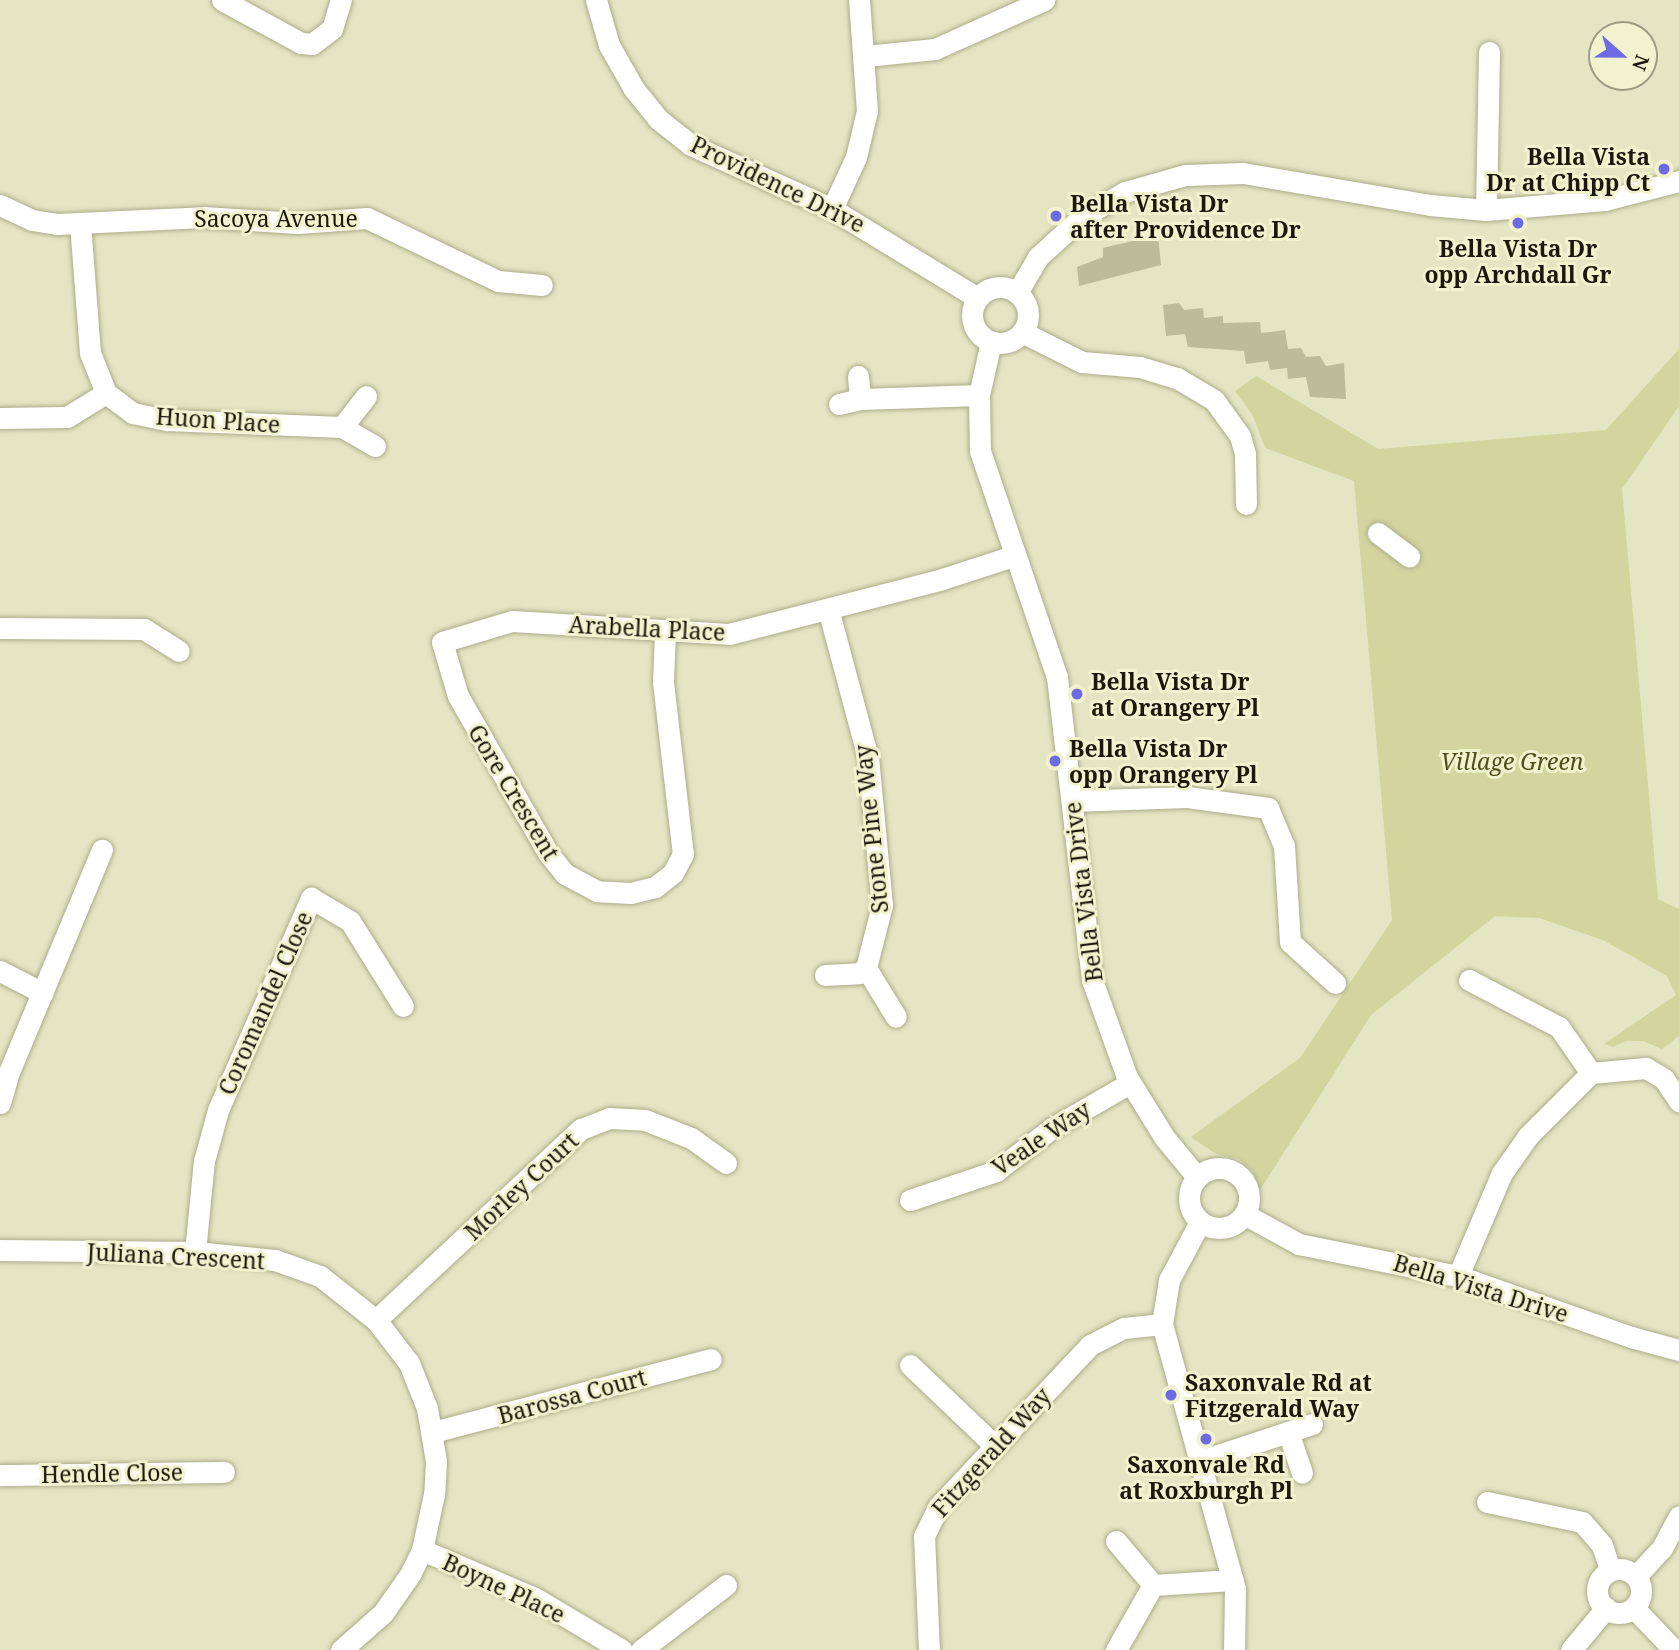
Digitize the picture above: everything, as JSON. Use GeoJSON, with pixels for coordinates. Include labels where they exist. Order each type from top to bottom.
{"type":"FeatureCollection","features":[{"type":"Feature","properties":{"kind":"street"},"geometry":{"type":"LineString","coordinates":[[222,0],[300,43],[312,44],[331,29],[341,0]]}},
{"type":"Feature","properties":{"kind":"street","name":"Providence Drive"},"geometry":{"type":"LineString","coordinates":[[596,0],[609,45],[634,89],[658,119],[691,145],[735,168],[832,209],[978,298]]}},
{"type":"Feature","properties":{"kind":"street"},"geometry":{"type":"LineString","coordinates":[[832,209],[856,157],[867,111],[866,56],[859,0]]}},
{"type":"Feature","properties":{"kind":"street"},"geometry":{"type":"LineString","coordinates":[[866,56],[935,49],[1044,0]]}},
{"type":"Feature","properties":{"kind":"street"},"geometry":{"type":"LineString","coordinates":[[1486,210],[1489,52]]}},
{"type":"Feature","properties":{"kind":"street"},"geometry":{"type":"LineString","coordinates":[[1017,293],[1038,257],[1082,217],[1125,192],[1185,175],[1243,173],[1430,205],[1486,210],[1605,200],[1679,181]]}},
{"type":"Feature","properties":{"kind":"street","name":"Sacoya Avenue"},"geometry":{"type":"LineString","coordinates":[[0,205],[32,220],[80,223],[203,217],[299,223],[367,218],[498,281],[542,285]]}},
{"type":"Feature","properties":{"kind":"street"},"geometry":{"type":"LineString","coordinates":[[0,418],[67,418],[106,393],[90,353],[80,223]]}},
{"type":"Feature","properties":{"kind":"street"},"geometry":{"type":"LineString","coordinates":[[993,288],[1017,293],[1027,309],[1021,332],[1004,343],[991,342],[977,331],[972,320],[978,298],[993,288]]}},
{"type":"Feature","properties":{"kind":"street"},"geometry":{"type":"LineString","coordinates":[[1021,332],[1082,362],[1157,370],[1214,400],[1240,436],[1245,453],[1246,504]]}},
{"type":"Feature","properties":{"kind":"street","name":"Bella Vista Drive"},"geometry":{"type":"LineString","coordinates":[[991,342],[979,395],[983,466],[1056,677],[1091,980],[1111,1042],[1130,1083],[1164,1137],[1197,1177]]}},
{"type":"Feature","properties":{"kind":"street"},"geometry":{"type":"LineString","coordinates":[[858,376],[850,401],[979,395]]}},
{"type":"Feature","properties":{"kind":"street","name":"Huon Place"},"geometry":{"type":"LineString","coordinates":[[106,393],[133,413],[167,420],[342,427],[375,446]]}},
{"type":"Feature","properties":{"kind":"street"},"geometry":{"type":"LineString","coordinates":[[342,427],[366,396]]}},
{"type":"Feature","properties":{"kind":"street"},"geometry":{"type":"LineString","coordinates":[[1378,533],[1409,556]]}},
{"type":"Feature","properties":{"kind":"street","name":"Arabella Place"},"geometry":{"type":"LineString","coordinates":[[442,642],[512,621],[729,634],[1013,556]]}},
{"type":"Feature","properties":{"kind":"street","name":"Stone Pine Way"},"geometry":{"type":"LineString","coordinates":[[828,608],[872,781],[882,905],[866,968]]}},
{"type":"Feature","properties":{"kind":"street"},"geometry":{"type":"LineString","coordinates":[[0,628],[144,629],[179,651]]}},
{"type":"Feature","properties":{"kind":"street","name":"Gore Crescent"},"geometry":{"type":"LineString","coordinates":[[442,642],[458,696],[556,865],[586,888],[631,893],[665,881],[679,864],[684,844],[663,682],[665,632]]}},
{"type":"Feature","properties":{"kind":"street"},"geometry":{"type":"LineString","coordinates":[[1072,801],[1186,797],[1268,808],[1284,846],[1290,942],[1335,982]]}},
{"type":"Feature","properties":{"kind":"street"},"geometry":{"type":"LineString","coordinates":[[0,1103],[102,850]]}},
{"type":"Feature","properties":{"kind":"street","name":"Coromandel Close"},"geometry":{"type":"LineString","coordinates":[[195,1252],[204,1161],[218,1110],[311,898],[350,921],[404,1006]]}},
{"type":"Feature","properties":{"kind":"street"},"geometry":{"type":"LineString","coordinates":[[825,975],[859,973],[866,968],[897,1017]]}},
{"type":"Feature","properties":{"kind":"street"},"geometry":{"type":"LineString","coordinates":[[0,971],[43,993]]}},
{"type":"Feature","properties":{"kind":"street"},"geometry":{"type":"LineString","coordinates":[[1469,980],[1559,1027],[1591,1073]]}},
{"type":"Feature","properties":{"kind":"street"},"geometry":{"type":"LineString","coordinates":[[1458,1276],[1502,1173],[1528,1136],[1591,1073],[1646,1068],[1664,1079],[1679,1101]]}},
{"type":"Feature","properties":{"kind":"street","name":"Veale Way"},"geometry":{"type":"LineString","coordinates":[[910,1200],[996,1171],[1052,1128],[1130,1083]]}},
{"type":"Feature","properties":{"kind":"street","name":"Morley Court"},"geometry":{"type":"LineString","coordinates":[[376,1320],[582,1129],[609,1118],[645,1119],[691,1138],[726,1163]]}},
{"type":"Feature","properties":{"kind":"street"},"geometry":{"type":"LineString","coordinates":[[1218,1167],[1239,1175],[1249,1192],[1244,1214],[1223,1228],[1200,1222],[1189,1201],[1197,1177],[1218,1167]]}},
{"type":"Feature","properties":{"kind":"street","name":"Bella Vista Drive"},"geometry":{"type":"LineString","coordinates":[[1244,1214],[1299,1244],[1458,1276],[1631,1338],[1679,1350]]}},
{"type":"Feature","properties":{"kind":"street"},"geometry":{"type":"LineString","coordinates":[[1200,1222],[1169,1279],[1162,1324],[1233,1580],[1237,1614],[1234,1650]]}},
{"type":"Feature","properties":{"kind":"street","name":"Juliana Crescent"},"geometry":{"type":"LineString","coordinates":[[0,1250],[195,1252],[275,1260],[320,1276],[376,1320],[414,1373],[433,1432],[434,1494],[422,1550],[383,1613],[341,1650]]}},
{"type":"Feature","properties":{"kind":"street","name":"Fitzgerald Way"},"geometry":{"type":"LineString","coordinates":[[929,1650],[924,1536],[938,1507],[1090,1345],[1124,1328],[1162,1324]]}},
{"type":"Feature","properties":{"kind":"street","name":"Barossa Court"},"geometry":{"type":"LineString","coordinates":[[433,1432],[712,1360]]}},
{"type":"Feature","properties":{"kind":"street"},"geometry":{"type":"LineString","coordinates":[[910,1365],[995,1446]]}},
{"type":"Feature","properties":{"kind":"street"},"geometry":{"type":"LineString","coordinates":[[1200,1461],[1312,1424]]}},
{"type":"Feature","properties":{"kind":"street"},"geometry":{"type":"LineString","coordinates":[[1288,1432],[1302,1473]]}},
{"type":"Feature","properties":{"kind":"street","name":"Hendle Close"},"geometry":{"type":"LineString","coordinates":[[0,1475],[224,1472]]}},
{"type":"Feature","properties":{"kind":"street"},"geometry":{"type":"LineString","coordinates":[[1488,1502],[1582,1522],[1602,1545],[1610,1570]]}},
{"type":"Feature","properties":{"kind":"street"},"geometry":{"type":"LineString","coordinates":[[1636,1576],[1662,1548],[1679,1516]]}},
{"type":"Feature","properties":{"kind":"street"},"geometry":{"type":"LineString","coordinates":[[1116,1541],[1153,1585]]}},
{"type":"Feature","properties":{"kind":"street","name":"Boyne Place"},"geometry":{"type":"LineString","coordinates":[[422,1550],[535,1598],[622,1650]]}},
{"type":"Feature","properties":{"kind":"street"},"geometry":{"type":"LineString","coordinates":[[1610,1570],[1629,1570],[1636,1576],[1641,1587],[1634,1608],[1625,1612],[1606,1608],[1597,1592],[1598,1584],[1610,1570]]}},
{"type":"Feature","properties":{"kind":"street"},"geometry":{"type":"LineString","coordinates":[[1153,1585],[1233,1580]]}},
{"type":"Feature","properties":{"kind":"street"},"geometry":{"type":"LineString","coordinates":[[641,1650],[726,1585]]}},
{"type":"Feature","properties":{"kind":"street"},"geometry":{"type":"LineString","coordinates":[[1116,1650],[1153,1585]]}},
{"type":"Feature","properties":{"kind":"street"},"geometry":{"type":"LineString","coordinates":[[1572,1650],[1606,1608]]}},
{"type":"Feature","properties":{"kind":"street"},"geometry":{"type":"LineString","coordinates":[[1634,1608],[1674,1650]]}},
{"type":"Feature","properties":{"kind":"green space","name":"Village Green"},"geometry":{"type":"Polygon","coordinates":[[[1679,349],[1679,406],[1622,489],[1658,899],[1679,909],[1679,1036],[1662,1049],[1643,1041],[1626,1041],[1613,1047],[1604,1044],[1676,995],[1667,976],[1603,940],[1539,918],[1495,916],[1371,1015],[1260,1190],[1253,1171],[1239,1159],[1216,1154],[1191,1137],[1300,1058],[1392,920],[1354,481],[1265,448],[1253,416],[1235,391],[1256,376],[1378,449],[1606,430],[1679,349]]]}},
{"type":"Feature","properties":{"kind":"building"},"geometry":{"type":"Polygon","coordinates":[[[1158,235],[1161,265],[1079,286],[1077,267],[1103,257],[1103,248],[1158,235]]]}},
{"type":"Feature","properties":{"kind":"building"},"geometry":{"type":"Polygon","coordinates":[[[1179,303],[1184,310],[1203,308],[1204,318],[1223,316],[1223,323],[1260,322],[1261,333],[1285,330],[1288,349],[1301,348],[1306,357],[1320,356],[1326,366],[1344,363],[1346,399],[1310,397],[1306,377],[1288,379],[1287,368],[1270,370],[1268,361],[1246,364],[1244,351],[1188,347],[1185,334],[1166,336],[1163,305],[1179,303]]]}},
{"type":"Feature","properties":{"kind":"place","name":"Bella Vista Dr at Chipp Ct"},"geometry":{"type":"Point","coordinates":[1664,169]}},
{"type":"Feature","properties":{"kind":"place","name":"Bella Vista Dr after Providence Dr"},"geometry":{"type":"Point","coordinates":[1056,216]}},
{"type":"Feature","properties":{"kind":"place","name":"Bella Vista Dr opp Archdall Gr"},"geometry":{"type":"Point","coordinates":[1518,223]}},
{"type":"Feature","properties":{"kind":"place","name":"Bella Vista Dr at Orangery Pl"},"geometry":{"type":"Point","coordinates":[1077,694]}},
{"type":"Feature","properties":{"kind":"place","name":"Bella Vista Dr opp Orangery Pl"},"geometry":{"type":"Point","coordinates":[1055,761]}},
{"type":"Feature","properties":{"kind":"place","name":"Saxonvale Rd at Fitzgerald Way"},"geometry":{"type":"Point","coordinates":[1171,1395]}},
{"type":"Feature","properties":{"kind":"place","name":"Saxonvale Rd at Roxburgh Pl"},"geometry":{"type":"Point","coordinates":[1206,1439]}}]}
